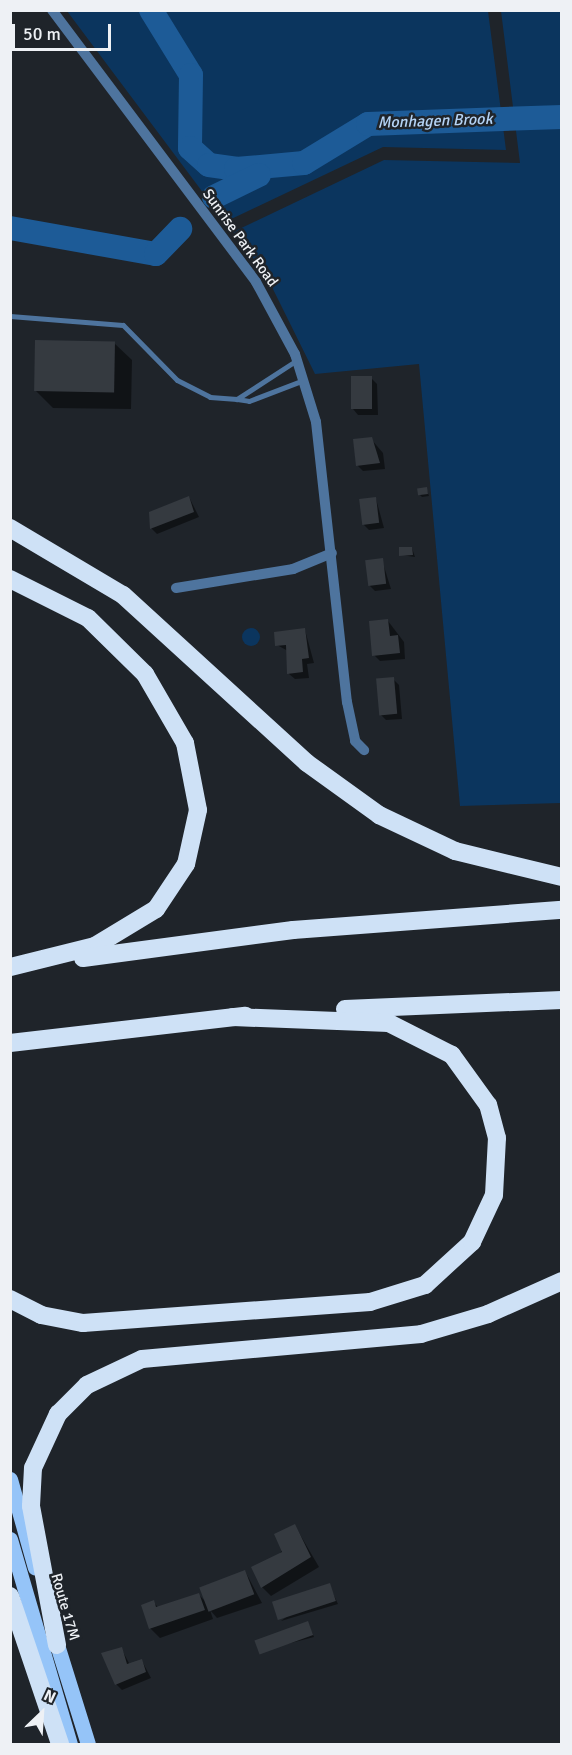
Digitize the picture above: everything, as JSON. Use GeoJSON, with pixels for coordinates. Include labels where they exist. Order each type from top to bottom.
{"type":"FeatureCollection","features":[{"type":"Feature","properties":{"kind":"highway"},"geometry":{"type":"LineString","coordinates":[[10,528],[123,595],[308,764],[379,815],[455,851],[561,877]]}},
{"type":"Feature","properties":{"kind":"highway"},"geometry":{"type":"LineString","coordinates":[[10,579],[88,618],[145,674],[185,743],[198,810],[186,864],[156,909],[95,946],[10,968]]}},
{"type":"Feature","properties":{"kind":"highway"},"geometry":{"type":"LineString","coordinates":[[10,968],[293,930],[561,910]]}},
{"type":"Feature","properties":{"kind":"highway"},"geometry":{"type":"LineString","coordinates":[[10,1043],[233,1017],[561,1000]]}},
{"type":"Feature","properties":{"kind":"highway"},"geometry":{"type":"LineString","coordinates":[[10,1299],[41,1315],[83,1323],[370,1302],[424,1285],[472,1242],[494,1195],[498,1145],[488,1105],[452,1055],[389,1023],[233,1017]]}},
{"type":"Feature","properties":{"kind":"highway"},"geometry":{"type":"LineString","coordinates":[[57,1645],[31,1506],[32,1478],[48,1431],[87,1385],[142,1359],[421,1334],[488,1314],[561,1281]]}},
{"type":"Feature","properties":{"kind":"highway"},"geometry":{"type":"LineString","coordinates":[[10,1596],[60,1744]]}},
{"type":"Feature","properties":{"kind":"main road","name":"Route 17M"},"geometry":{"type":"LineString","coordinates":[[10,1479],[88,1744]]}},
{"type":"Feature","properties":{"kind":"main road"},"geometry":{"type":"LineString","coordinates":[[10,1539],[70,1744]]}},
{"type":"Feature","properties":{"kind":"street","name":"Sunrise Park Road"},"geometry":{"type":"LineString","coordinates":[[52,10],[256,282],[297,360],[304,380],[322,459],[347,702],[355,741],[364,750]]}},
{"type":"Feature","properties":{"kind":"street"},"geometry":{"type":"LineString","coordinates":[[176,588],[293,569],[332,553]]}},
{"type":"Feature","properties":{"kind":"lane"},"geometry":{"type":"LineString","coordinates":[[10,316],[123,325],[196,392],[249,401],[304,380]]}},
{"type":"Feature","properties":{"kind":"lane"},"geometry":{"type":"LineString","coordinates":[[237,399],[297,360]]}},
{"type":"Feature","properties":{"kind":"shaded area"},"geometry":{"type":"Polygon","coordinates":[[[67,11],[488,11],[506,150],[383,147],[225,222],[67,11]]]}},
{"type":"Feature","properties":{"kind":"shaded area"},"geometry":{"type":"Polygon","coordinates":[[[501,11],[561,11],[561,803],[460,806],[419,364],[315,374],[266,275],[233,232],[384,160],[520,163],[501,11]]]}},
{"type":"Feature","properties":{"kind":"shaded area"},"geometry":{"type":"Polygon","coordinates":[[[251,628],[257,631],[260,637],[257,643],[251,646],[245,643],[242,637],[245,631],[251,628]]]}},
{"type":"Feature","properties":{"kind":"building"},"geometry":{"type":"Polygon","coordinates":[[[35,340],[115,341],[114,392],[34,391],[35,340]]]}},
{"type":"Feature","properties":{"kind":"building"},"geometry":{"type":"Polygon","coordinates":[[[351,376],[372,376],[372,409],[351,409],[351,376]]]}},
{"type":"Feature","properties":{"kind":"building"},"geometry":{"type":"Polygon","coordinates":[[[372,437],[380,463],[356,466],[353,439],[372,437]]]}},
{"type":"Feature","properties":{"kind":"building"},"geometry":{"type":"Polygon","coordinates":[[[427,487],[428,494],[418,495],[417,488],[427,487]]]}},
{"type":"Feature","properties":{"kind":"building"},"geometry":{"type":"Polygon","coordinates":[[[189,496],[194,512],[150,529],[149,512],[189,496]]]}},
{"type":"Feature","properties":{"kind":"building"},"geometry":{"type":"Polygon","coordinates":[[[376,497],[379,523],[362,525],[359,499],[376,497]]]}},
{"type":"Feature","properties":{"kind":"building"},"geometry":{"type":"Polygon","coordinates":[[[399,547],[412,547],[413,555],[399,556],[399,547]]]}},
{"type":"Feature","properties":{"kind":"building"},"geometry":{"type":"Polygon","coordinates":[[[383,558],[386,584],[368,586],[365,560],[383,558]]]}},
{"type":"Feature","properties":{"kind":"building"},"geometry":{"type":"Polygon","coordinates":[[[388,619],[390,636],[398,635],[400,653],[372,656],[369,621],[388,619]]]}},
{"type":"Feature","properties":{"kind":"building"},"geometry":{"type":"Polygon","coordinates":[[[305,628],[309,658],[302,659],[303,672],[287,674],[286,645],[275,646],[274,632],[305,628]]]}},
{"type":"Feature","properties":{"kind":"building"},"geometry":{"type":"Polygon","coordinates":[[[394,677],[397,714],[379,715],[376,679],[394,677]]]}},
{"type":"Feature","properties":{"kind":"building"},"geometry":{"type":"Polygon","coordinates":[[[295,1524],[311,1557],[261,1588],[251,1567],[282,1552],[274,1534],[295,1524]]]}},
{"type":"Feature","properties":{"kind":"building"},"geometry":{"type":"Polygon","coordinates":[[[245,1570],[254,1594],[209,1612],[199,1588],[245,1570]]]}},
{"type":"Feature","properties":{"kind":"building"},"geometry":{"type":"Polygon","coordinates":[[[330,1583],[336,1601],[278,1620],[272,1602],[330,1583]]]}},
{"type":"Feature","properties":{"kind":"building"},"geometry":{"type":"Polygon","coordinates":[[[199,1593],[205,1610],[149,1629],[141,1605],[154,1600],[156,1607],[199,1593]]]}},
{"type":"Feature","properties":{"kind":"building"},"geometry":{"type":"Polygon","coordinates":[[[308,1621],[313,1635],[260,1655],[254,1640],[308,1621]]]}},
{"type":"Feature","properties":{"kind":"building"},"geometry":{"type":"Polygon","coordinates":[[[122,1647],[127,1664],[142,1659],[146,1672],[115,1685],[101,1653],[122,1647]]]}},
{"type":"Feature","properties":{"kind":"waterway","name":"Monhagen Brook"},"geometry":{"type":"LineString","coordinates":[[151,10],[191,75],[190,148],[209,165],[236,169],[304,163],[368,124],[562,117]]}},
{"type":"Feature","properties":{"kind":"waterway"},"geometry":{"type":"LineString","coordinates":[[214,197],[259,175]]}},
{"type":"Feature","properties":{"kind":"waterway"},"geometry":{"type":"LineString","coordinates":[[10,228],[156,254],[180,229]]}}]}
